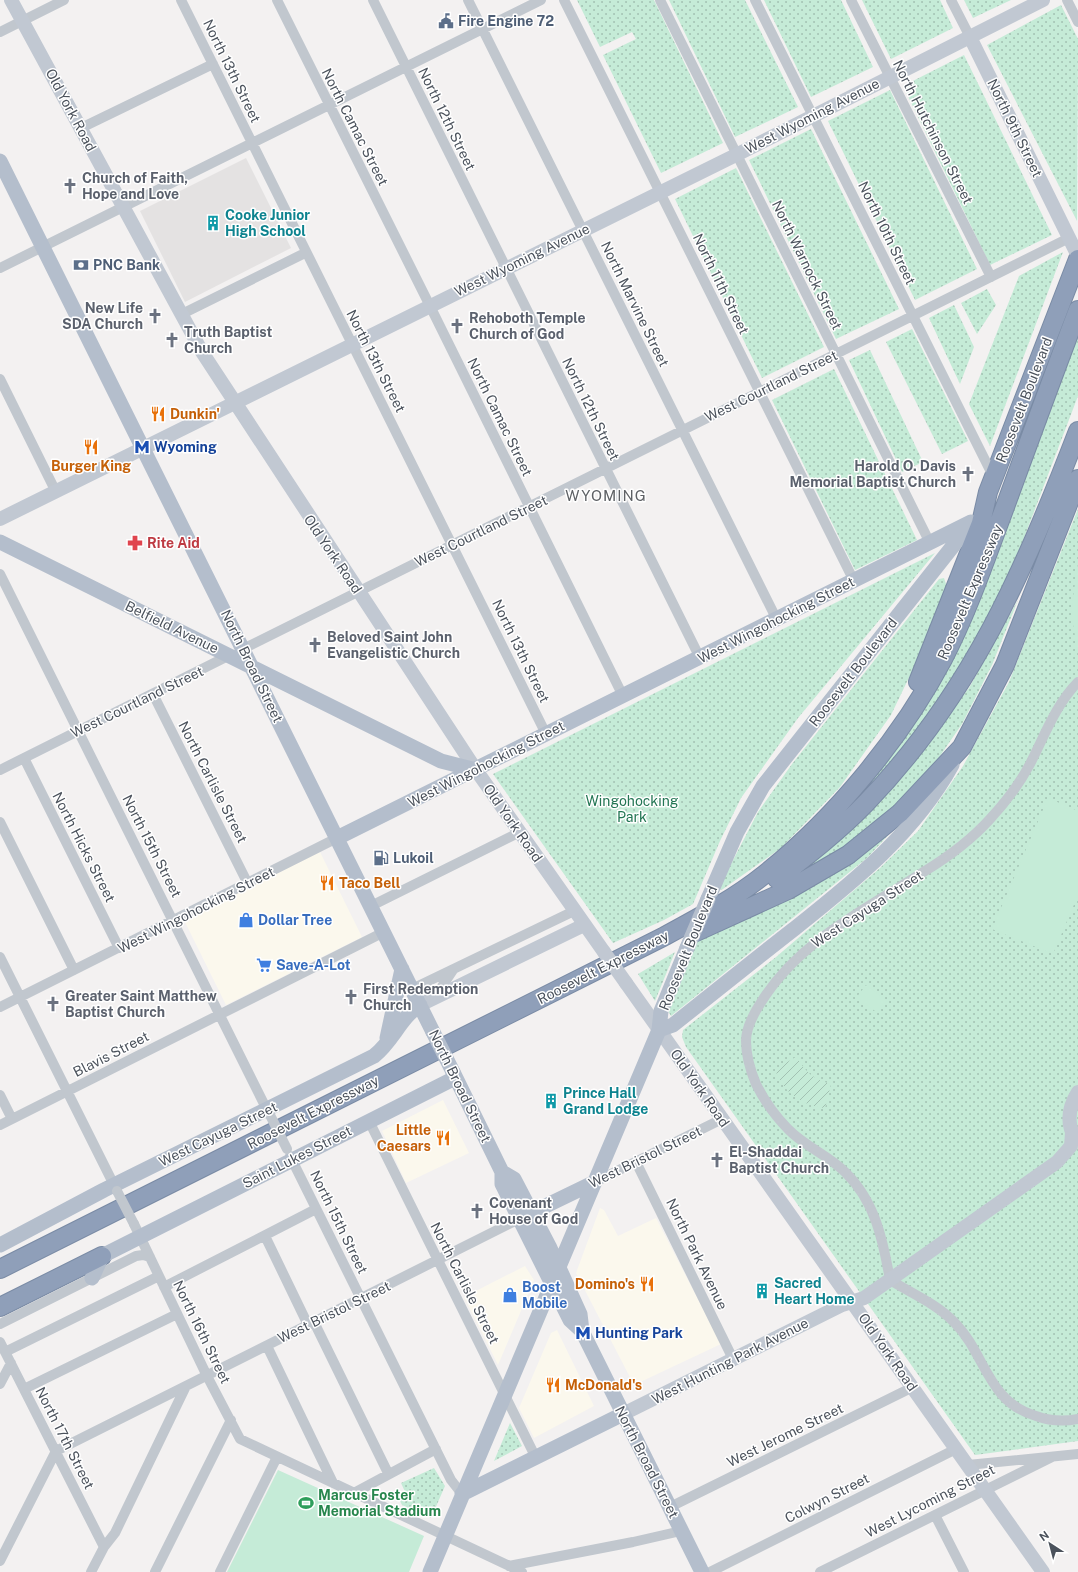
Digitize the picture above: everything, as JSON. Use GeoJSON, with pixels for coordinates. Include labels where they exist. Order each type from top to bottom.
{"type":"FeatureCollection","features":[{"type":"Feature","properties":{"kind":"highway","name":"Roosevelt Boulevard"},"geometry":{"type":"LineString","coordinates":[[991,485],[1078,257]]}},
{"type":"Feature","properties":{"kind":"highway","name":"Roosevelt Expressway"},"geometry":{"type":"LineString","coordinates":[[0,1269],[663,938],[717,907],[764,874],[806,839],[843,801],[895,734],[928,684],[956,630],[979,575],[1078,310]]}},
{"type":"Feature","properties":{"kind":"highway","name":"Roosevelt Expressway"},"geometry":{"type":"LineString","coordinates":[[0,1281],[696,932],[773,882],[820,845],[865,804],[906,758],[943,709],[991,631],[1018,576],[1056,488],[1078,431]]}},
{"type":"Feature","properties":{"kind":"highway","name":"Roosevelt Boulevard"},"geometry":{"type":"LineString","coordinates":[[962,747],[1005,664],[1039,582],[1078,480]]}},
{"type":"Feature","properties":{"kind":"highway"},"geometry":{"type":"LineString","coordinates":[[895,734],[932,651],[981,523],[991,485]]}},
{"type":"Feature","properties":{"kind":"highway"},"geometry":{"type":"LineString","coordinates":[[1039,582],[1056,488]]}},
{"type":"Feature","properties":{"kind":"highway"},"geometry":{"type":"LineString","coordinates":[[696,932],[788,890],[848,855],[900,813],[962,747]]}},
{"type":"Feature","properties":{"kind":"highway"},"geometry":{"type":"LineString","coordinates":[[0,1308],[102,1256]]}},
{"type":"Feature","properties":{"kind":"main road","name":"North Broad Street"},"geometry":{"type":"LineString","coordinates":[[0,161],[143,448],[237,652]]}},
{"type":"Feature","properties":{"kind":"main road","name":"Roosevelt Boulevard"},"geometry":{"type":"LineString","coordinates":[[962,747],[949,770],[927,802],[894,842],[872,864],[842,890],[673,1025],[659,1030],[661,1011],[687,948],[737,832],[763,786],[971,522],[991,485]]}},
{"type":"Feature","properties":{"kind":"main road","name":"West Wingohocking Street"},"geometry":{"type":"LineString","coordinates":[[337,838],[971,522]]}},
{"type":"Feature","properties":{"kind":"main road","name":"Belfield Avenue"},"geometry":{"type":"LineString","coordinates":[[0,542],[237,652],[251,666],[441,761],[476,770]]}},
{"type":"Feature","properties":{"kind":"main road","name":"North Broad Street"},"geometry":{"type":"LineString","coordinates":[[251,666],[502,1172],[514,1179],[551,1285],[570,1320],[582,1331]]}},
{"type":"Feature","properties":{"kind":"main road"},"geometry":{"type":"LineString","coordinates":[[380,1051],[388,1034],[402,969]]}},
{"type":"Feature","properties":{"kind":"main road","name":"West Cayuga Street"},"geometry":{"type":"LineString","coordinates":[[0,1245],[268,1113],[374,1056],[380,1051],[406,1016],[420,1005]]}},
{"type":"Feature","properties":{"kind":"main road"},"geometry":{"type":"LineString","coordinates":[[430,1572],[659,1030]]}},
{"type":"Feature","properties":{"kind":"main road","name":"Saint Lukes Street"},"geometry":{"type":"LineString","coordinates":[[102,1256],[137,1230],[289,1154],[368,1121],[454,1075]]}},
{"type":"Feature","properties":{"kind":"main road","name":"West Bristol Street"},"geometry":{"type":"LineString","coordinates":[[526,1216],[595,1182]]}},
{"type":"Feature","properties":{"kind":"main road","name":"North Broad Street"},"geometry":{"type":"LineString","coordinates":[[526,1216],[559,1267],[580,1314],[582,1331],[702,1572]]}},
{"type":"Feature","properties":{"kind":"main road"},"geometry":{"type":"LineString","coordinates":[[92,1278],[102,1256]]}},
{"type":"Feature","properties":{"kind":"main road","name":"West Hunting Park Avenue"},"geometry":{"type":"LineString","coordinates":[[462,1494],[623,1414]]}},
{"type":"Feature","properties":{"kind":"street","name":"Old York Road"},"geometry":{"type":"LineString","coordinates":[[11,0],[202,352],[233,403],[476,770],[574,911],[1043,1572]]}},
{"type":"Feature","properties":{"kind":"street"},"geometry":{"type":"LineString","coordinates":[[0,32],[64,0]]}},
{"type":"Feature","properties":{"kind":"street","name":"North 13th Street"},"geometry":{"type":"LineString","coordinates":[[181,0],[306,253],[453,544],[546,734]]}},
{"type":"Feature","properties":{"kind":"street","name":"North Camac Street"},"geometry":{"type":"LineString","coordinates":[[277,0],[623,696]]}},
{"type":"Feature","properties":{"kind":"street","name":"North 12th Street"},"geometry":{"type":"LineString","coordinates":[[373,0],[700,658]]}},
{"type":"Feature","properties":{"kind":"street","name":"North Marvine Street"},"geometry":{"type":"LineString","coordinates":[[468,0],[777,620]]}},
{"type":"Feature","properties":{"kind":"street"},"geometry":{"type":"LineString","coordinates":[[0,268],[541,0]]}},
{"type":"Feature","properties":{"kind":"street","name":"North 11th Street"},"geometry":{"type":"LineString","coordinates":[[564,0],[854,581]]}},
{"type":"Feature","properties":{"kind":"street","name":"North Warnock Street"},"geometry":{"type":"LineString","coordinates":[[660,0],[930,543]]}},
{"type":"Feature","properties":{"kind":"street","name":"North 10th Street"},"geometry":{"type":"LineString","coordinates":[[755,0],[912,316],[991,485]]}},
{"type":"Feature","properties":{"kind":"street","name":"North Hutchinson Street"},"geometry":{"type":"LineString","coordinates":[[851,0],[991,277]]}},
{"type":"Feature","properties":{"kind":"street","name":"North 9th Street"},"geometry":{"type":"LineString","coordinates":[[951,0],[1078,257]]}},
{"type":"Feature","properties":{"kind":"street","name":"West Wyoming Avenue"},"geometry":{"type":"LineString","coordinates":[[0,519],[660,192],[1043,0]]}},
{"type":"Feature","properties":{"kind":"street"},"geometry":{"type":"LineString","coordinates":[[1067,0],[1078,22]]}},
{"type":"Feature","properties":{"kind":"street"},"geometry":{"type":"LineString","coordinates":[[81,128],[212,64]]}},
{"type":"Feature","properties":{"kind":"street","name":"West Courtland Street"},"geometry":{"type":"LineString","coordinates":[[1,769],[1069,238]]}},
{"type":"Feature","properties":{"kind":"street"},"geometry":{"type":"LineString","coordinates":[[182,314],[306,253]]}},
{"type":"Feature","properties":{"kind":"street"},"geometry":{"type":"LineString","coordinates":[[0,379],[56,492]]}},
{"type":"Feature","properties":{"kind":"street","name":"North 15th Street"},"geometry":{"type":"LineString","coordinates":[[0,574],[451,1480],[462,1494]]}},
{"type":"Feature","properties":{"kind":"street","name":"West Cayuga Street"},"geometry":{"type":"LineString","coordinates":[[890,1280],[882,1239],[870,1204],[846,1173],[832,1160],[789,1130],[765,1102],[755,1081],[746,1041],[751,1019],[771,986],[790,965],[814,943],[927,870],[971,837],[990,819],[1029,766],[1051,721],[1078,682]]}},
{"type":"Feature","properties":{"kind":"street","name":"North Carlisle Street"},"geometry":{"type":"LineString","coordinates":[[153,694],[248,884]]}},
{"type":"Feature","properties":{"kind":"street","name":"North Hicks Street"},"geometry":{"type":"LineString","coordinates":[[24,758],[119,948]]}},
{"type":"Feature","properties":{"kind":"street"},"geometry":{"type":"LineString","coordinates":[[0,822],[74,970]]}},
{"type":"Feature","properties":{"kind":"street"},"geometry":{"type":"LineString","coordinates":[[371,906],[520,832]]}},
{"type":"Feature","properties":{"kind":"street","name":"West Wingohocking Street"},"geometry":{"type":"LineString","coordinates":[[0,1007],[248,884],[337,838]]}},
{"type":"Feature","properties":{"kind":"street"},"geometry":{"type":"LineString","coordinates":[[412,990],[574,911]]}},
{"type":"Feature","properties":{"kind":"street"},"geometry":{"type":"LineString","coordinates":[[420,1005],[584,925]]}},
{"type":"Feature","properties":{"kind":"street","name":"Blavis Street"},"geometry":{"type":"LineString","coordinates":[[0,1125],[384,932]]}},
{"type":"Feature","properties":{"kind":"street","name":"North 16th Street"},"geometry":{"type":"LineString","coordinates":[[0,957],[137,1230],[207,1376],[240,1439],[522,1572]]}},
{"type":"Feature","properties":{"kind":"street"},"geometry":{"type":"LineString","coordinates":[[435,997],[453,970]]}},
{"type":"Feature","properties":{"kind":"street","name":"West Hunting Park Avenue"},"geometry":{"type":"LineString","coordinates":[[623,1414],[842,1305],[864,1298],[1057,1162],[1075,1139],[1068,1120],[1069,1112],[1078,1092]]}},
{"type":"Feature","properties":{"kind":"street"},"geometry":{"type":"LineString","coordinates":[[0,1095],[12,1119]]}},
{"type":"Feature","properties":{"kind":"street","name":"West Bristol Street"},"geometry":{"type":"LineString","coordinates":[[595,1182],[722,1119]]}},
{"type":"Feature","properties":{"kind":"street","name":"North Carlisle Street"},"geometry":{"type":"LineString","coordinates":[[368,1121],[536,1458]]}},
{"type":"Feature","properties":{"kind":"street","name":"West Hunting Park Avenue"},"geometry":{"type":"LineString","coordinates":[[1057,1162],[1078,1156]]}},
{"type":"Feature","properties":{"kind":"street","name":"North Park Avenue"},"geometry":{"type":"LineString","coordinates":[[636,1162],[733,1359]]}},
{"type":"Feature","properties":{"kind":"street"},"geometry":{"type":"LineString","coordinates":[[164,1287],[316,1209]]}},
{"type":"Feature","properties":{"kind":"street","name":"West Bristol Street"},"geometry":{"type":"LineString","coordinates":[[56,1451],[526,1216]]}},
{"type":"Feature","properties":{"kind":"street"},"geometry":{"type":"LineString","coordinates":[[264,1236],[388,1473]]}},
{"type":"Feature","properties":{"kind":"street"},"geometry":{"type":"LineString","coordinates":[[0,1324],[136,1256],[143,1255],[150,1257]]}},
{"type":"Feature","properties":{"kind":"street"},"geometry":{"type":"LineString","coordinates":[[5,1352],[159,1276]]}},
{"type":"Feature","properties":{"kind":"street"},"geometry":{"type":"LineString","coordinates":[[890,1280],[953,1320],[973,1346],[994,1386],[1006,1401],[1017,1410],[1047,1420],[1066,1421],[1078,1419]]}},
{"type":"Feature","properties":{"kind":"street"},"geometry":{"type":"LineString","coordinates":[[24,1389],[177,1314]]}},
{"type":"Feature","properties":{"kind":"street","name":"North 17th Street"},"geometry":{"type":"LineString","coordinates":[[0,1342],[104,1547]]}},
{"type":"Feature","properties":{"kind":"street"},"geometry":{"type":"LineString","coordinates":[[267,1346],[333,1483]]}},
{"type":"Feature","properties":{"kind":"street"},"geometry":{"type":"LineString","coordinates":[[0,1384],[11,1363]]}},
{"type":"Feature","properties":{"kind":"street"},"geometry":{"type":"LineString","coordinates":[[91,1572],[104,1547],[115,1532],[186,1386]]}},
{"type":"Feature","properties":{"kind":"street","name":"West Jerome Street"},"geometry":{"type":"LineString","coordinates":[[670,1507],[913,1387]]}},
{"type":"Feature","properties":{"kind":"street"},"geometry":{"type":"LineString","coordinates":[[155,1572],[231,1420]]}},
{"type":"Feature","properties":{"kind":"street"},"geometry":{"type":"LineString","coordinates":[[354,1493],[388,1473],[436,1449]]}},
{"type":"Feature","properties":{"kind":"street","name":"Colwyn Street"},"geometry":{"type":"LineString","coordinates":[[710,1572],[956,1449]]}},
{"type":"Feature","properties":{"kind":"street"},"geometry":{"type":"LineString","coordinates":[[0,1561],[56,1451]]}},
{"type":"Feature","properties":{"kind":"street","name":"West Lycoming Street"},"geometry":{"type":"LineString","coordinates":[[968,1465],[1078,1454]]}},
{"type":"Feature","properties":{"kind":"street","name":"West Lycoming Street"},"geometry":{"type":"LineString","coordinates":[[820,1572],[1052,1456]]}},
{"type":"Feature","properties":{"kind":"street"},"geometry":{"type":"LineString","coordinates":[[220,1572],[277,1457]]}},
{"type":"Feature","properties":{"kind":"street"},"geometry":{"type":"LineString","coordinates":[[935,1515],[964,1572]]}},
{"type":"Feature","properties":{"kind":"street"},"geometry":{"type":"LineString","coordinates":[[509,1566],[633,1542],[681,1531]]}},
{"type":"Feature","properties":{"kind":"shaded area","name":"Cooke Junior High School"},"geometry":{"type":"Polygon","coordinates":[[[246,158],[291,248],[185,302],[140,211],[246,158]]]}},
{"type":"Feature","properties":{"kind":"shaded area"},"geometry":{"type":"Polygon","coordinates":[[[320,852],[362,937],[226,1005],[184,920],[320,852]]]}},
{"type":"Feature","properties":{"kind":"shaded area"},"geometry":{"type":"Polygon","coordinates":[[[443,1100],[469,1153],[406,1183],[382,1131],[443,1100]]]}},
{"type":"Feature","properties":{"kind":"shaded area"},"geometry":{"type":"Polygon","coordinates":[[[600,1208],[604,1210],[618,1236],[656,1218],[721,1344],[634,1385],[576,1273],[600,1208]]]}},
{"type":"Feature","properties":{"kind":"shaded area"},"geometry":{"type":"Polygon","coordinates":[[[525,1266],[534,1280],[498,1365],[464,1297],[525,1266]]]}},
{"type":"Feature","properties":{"kind":"shaded area"},"geometry":{"type":"Polygon","coordinates":[[[557,1330],[594,1406],[534,1438],[519,1408],[551,1333],[557,1330]]]}},
{"type":"Feature","properties":{"kind":"green space"},"geometry":{"type":"Polygon","coordinates":[[[577,0],[654,0],[723,143],[661,173],[603,55],[636,39],[632,32],[600,47],[577,0]]]}},
{"type":"Feature","properties":{"kind":"green space"},"geometry":{"type":"Polygon","coordinates":[[[669,0],[745,0],[798,107],[735,137],[669,0]]]}},
{"type":"Feature","properties":{"kind":"green space"},"geometry":{"type":"Polygon","coordinates":[[[764,0],[841,0],[873,67],[811,97],[764,0]]]}},
{"type":"Feature","properties":{"kind":"green space"},"geometry":{"type":"Polygon","coordinates":[[[862,0],[940,0],[953,28],[891,59],[862,0]]]}},
{"type":"Feature","properties":{"kind":"green space"},"geometry":{"type":"Polygon","coordinates":[[[964,0],[1011,0],[973,18],[964,0]]]}},
{"type":"Feature","properties":{"kind":"green space"},"geometry":{"type":"Polygon","coordinates":[[[1061,5],[1078,39],[1077,221],[987,45],[1061,5]]]}},
{"type":"Feature","properties":{"kind":"green space"},"geometry":{"type":"Polygon","coordinates":[[[964,55],[1052,235],[990,265],[903,86],[964,55]]]}},
{"type":"Feature","properties":{"kind":"green space"},"geometry":{"type":"Polygon","coordinates":[[[890,90],[977,269],[915,300],[828,121],[890,90]]]}},
{"type":"Feature","properties":{"kind":"green space"},"geometry":{"type":"Polygon","coordinates":[[[811,129],[899,309],[836,339],[749,160],[811,129]]]}},
{"type":"Feature","properties":{"kind":"green space"},"geometry":{"type":"Polygon","coordinates":[[[736,168],[824,347],[762,378],[675,199],[736,168]]]}},
{"type":"Feature","properties":{"kind":"green space"},"geometry":{"type":"Polygon","coordinates":[[[1063,252],[990,446],[969,404],[1019,276],[1063,252]]]}},
{"type":"Feature","properties":{"kind":"green space"},"geometry":{"type":"Polygon","coordinates":[[[987,289],[996,305],[977,334],[961,303],[987,289]]]}},
{"type":"Feature","properties":{"kind":"green space"},"geometry":{"type":"Polygon","coordinates":[[[954,305],[974,347],[960,384],[929,318],[954,305]]]}},
{"type":"Feature","properties":{"kind":"green space"},"geometry":{"type":"Polygon","coordinates":[[[912,329],[968,441],[942,454],[886,342],[912,329]]]}},
{"type":"Feature","properties":{"kind":"green space"},"geometry":{"type":"Polygon","coordinates":[[[1078,330],[1078,396],[1016,559],[981,638],[932,713],[880,780],[825,832],[918,713],[1078,330]]]}},
{"type":"Feature","properties":{"kind":"green space"},"geometry":{"type":"Polygon","coordinates":[[[870,350],[923,462],[902,472],[849,360],[870,350]]]}},
{"type":"Feature","properties":{"kind":"green space"},"geometry":{"type":"Polygon","coordinates":[[[834,369],[917,540],[855,570],[772,400],[834,369]]]}},
{"type":"Feature","properties":{"kind":"green space"},"geometry":{"type":"Polygon","coordinates":[[[1078,509],[1078,1441],[975,1455],[686,1047],[682,1037],[683,1030],[776,957],[880,868],[918,831],[963,766],[1009,682],[1078,509]]]}},
{"type":"Feature","properties":{"kind":"green space","name":"Wingohocking Park"},"geometry":{"type":"Polygon","coordinates":[[[935,553],[798,718],[741,798],[720,841],[693,904],[664,920],[613,943],[493,774],[935,553]]]}},
{"type":"Feature","properties":{"kind":"green space"},"geometry":{"type":"Polygon","coordinates":[[[1078,562],[1078,648],[1077,648],[1071,612],[1078,562]]]}},
{"type":"Feature","properties":{"kind":"green space"},"geometry":{"type":"Polygon","coordinates":[[[944,578],[947,587],[928,638],[891,715],[840,787],[781,848],[723,889],[717,891],[758,812],[792,764],[939,579],[944,578]]]}},
{"type":"Feature","properties":{"kind":"green space"},"geometry":{"type":"Polygon","coordinates":[[[1018,600],[992,665],[962,724],[931,769],[898,805],[826,862],[789,881],[914,758],[969,688],[1018,600]]]}},
{"type":"Feature","properties":{"kind":"green space"},"geometry":{"type":"Polygon","coordinates":[[[1048,798],[1078,811],[1078,895],[1053,954],[992,929],[1048,798]]]}},
{"type":"Feature","properties":{"kind":"green space"},"geometry":{"type":"Polygon","coordinates":[[[907,815],[867,858],[671,1016],[667,1009],[697,939],[907,815]]]}},
{"type":"Feature","properties":{"kind":"green space"},"geometry":{"type":"Polygon","coordinates":[[[675,952],[655,1001],[638,974],[675,952]]]}},
{"type":"Feature","properties":{"kind":"green space"},"geometry":{"type":"Polygon","coordinates":[[[866,985],[887,1001],[878,1013],[856,998],[866,985]]]}},
{"type":"Feature","properties":{"kind":"green space"},"geometry":{"type":"Polygon","coordinates":[[[796,1057],[811,1075],[819,1080],[831,1084],[825,1108],[817,1107],[801,1101],[788,1091],[778,1077],[775,1069],[796,1057]]]}},
{"type":"Feature","properties":{"kind":"green space"},"geometry":{"type":"Polygon","coordinates":[[[510,1423],[522,1446],[494,1461],[510,1423]]]}},
{"type":"Feature","properties":{"kind":"green space"},"geometry":{"type":"Polygon","coordinates":[[[434,1468],[445,1486],[431,1518],[402,1505],[399,1499],[407,1496],[401,1483],[434,1468]]]}},
{"type":"Feature","properties":{"kind":"green space","name":"Marcus Foster Memorial Stadium"},"geometry":{"type":"Polygon","coordinates":[[[278,1470],[424,1536],[409,1572],[227,1572],[278,1470]]]}},
{"type":"Feature","properties":{"kind":"place","name":"Fire Engine 72"},"geometry":{"type":"Point","coordinates":[446,21]}},
{"type":"Feature","properties":{"kind":"place","name":"Church of Faith, Hope and Love"},"geometry":{"type":"Point","coordinates":[70,186]}},
{"type":"Feature","properties":{"kind":"place","name":"Cooke Junior High School"},"geometry":{"type":"Point","coordinates":[213,223]}},
{"type":"Feature","properties":{"kind":"place","name":"PNC Bank"},"geometry":{"type":"Point","coordinates":[81,265]}},
{"type":"Feature","properties":{"kind":"place","name":"New Life SDA Church"},"geometry":{"type":"Point","coordinates":[155,316]}},
{"type":"Feature","properties":{"kind":"place","name":"Rehoboth Temple Church of God"},"geometry":{"type":"Point","coordinates":[457,326]}},
{"type":"Feature","properties":{"kind":"place","name":"Truth Baptist Church"},"geometry":{"type":"Point","coordinates":[172,340]}},
{"type":"Feature","properties":{"kind":"place","name":"Dunkin'"},"geometry":{"type":"Point","coordinates":[158,414]}},
{"type":"Feature","properties":{"kind":"place","name":"Burger King"},"geometry":{"type":"Point","coordinates":[91,447]}},
{"type":"Feature","properties":{"kind":"place","name":"Wyoming"},"geometry":{"type":"Point","coordinates":[142,447]}},
{"type":"Feature","properties":{"kind":"place","name":"Harold O. Davis Memorial Baptist Church"},"geometry":{"type":"Point","coordinates":[968,474]}},
{"type":"Feature","properties":{"kind":"place","name":"Rite Aid"},"geometry":{"type":"Point","coordinates":[135,543]}},
{"type":"Feature","properties":{"kind":"place","name":"Beloved Saint John Evangelistic Church"},"geometry":{"type":"Point","coordinates":[315,645]}},
{"type":"Feature","properties":{"kind":"place","name":"Lukoil"},"geometry":{"type":"Point","coordinates":[381,858]}},
{"type":"Feature","properties":{"kind":"place","name":"Taco Bell"},"geometry":{"type":"Point","coordinates":[327,883]}},
{"type":"Feature","properties":{"kind":"place","name":"Dollar Tree"},"geometry":{"type":"Point","coordinates":[246,920]}},
{"type":"Feature","properties":{"kind":"place","name":"Save-A-Lot"},"geometry":{"type":"Point","coordinates":[264,965]}},
{"type":"Feature","properties":{"kind":"place","name":"First Redemption Church"},"geometry":{"type":"Point","coordinates":[351,997]}},
{"type":"Feature","properties":{"kind":"place","name":"Greater Saint Matthew Baptist Church"},"geometry":{"type":"Point","coordinates":[53,1004]}},
{"type":"Feature","properties":{"kind":"place","name":"Prince Hall Grand Lodge"},"geometry":{"type":"Point","coordinates":[551,1101]}},
{"type":"Feature","properties":{"kind":"place","name":"Little Caesars"},"geometry":{"type":"Point","coordinates":[443,1138]}},
{"type":"Feature","properties":{"kind":"place","name":"El-Shaddai Baptist Church"},"geometry":{"type":"Point","coordinates":[717,1160]}},
{"type":"Feature","properties":{"kind":"place","name":"Covenant House of God"},"geometry":{"type":"Point","coordinates":[477,1211]}},
{"type":"Feature","properties":{"kind":"place","name":"Domino's"},"geometry":{"type":"Point","coordinates":[647,1284]}},
{"type":"Feature","properties":{"kind":"place","name":"Sacred Heart Home"},"geometry":{"type":"Point","coordinates":[762,1291]}},
{"type":"Feature","properties":{"kind":"place","name":"Boost Mobile"},"geometry":{"type":"Point","coordinates":[510,1295]}},
{"type":"Feature","properties":{"kind":"place","name":"Hunting Park"},"geometry":{"type":"Point","coordinates":[583,1333]}},
{"type":"Feature","properties":{"kind":"place","name":"McDonald's"},"geometry":{"type":"Point","coordinates":[553,1385]}},
{"type":"Feature","properties":{"kind":"place","name":"Marcus Foster Memorial Stadium"},"geometry":{"type":"Point","coordinates":[306,1503]}},
{"type":"Feature","properties":{"kind":"district","name":"WYOMING"},"geometry":{"type":"Point","coordinates":[606,496]}}]}
